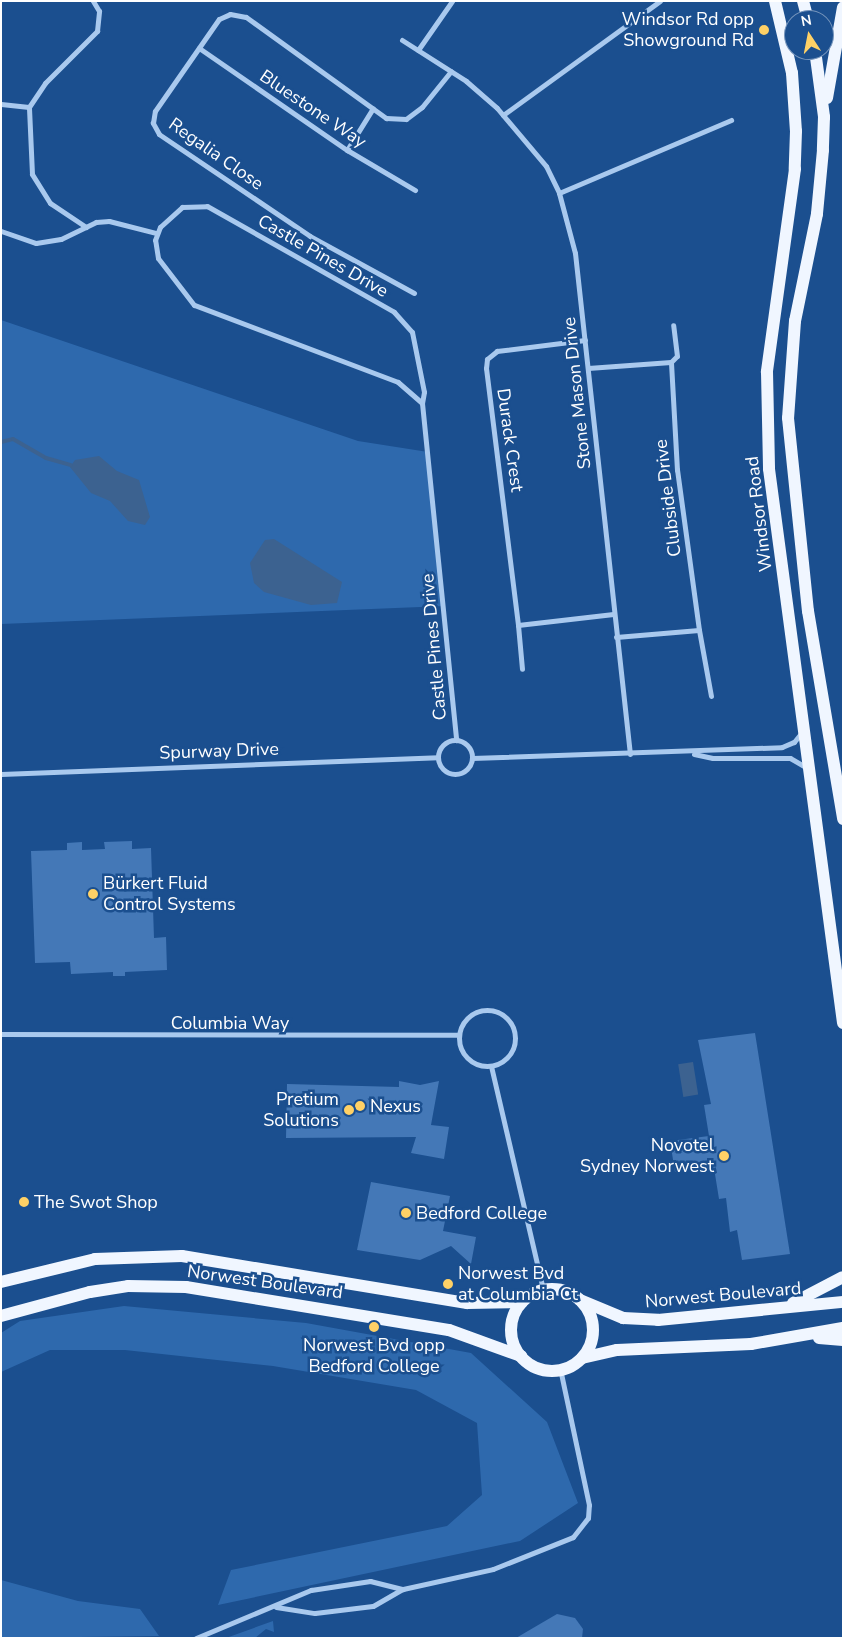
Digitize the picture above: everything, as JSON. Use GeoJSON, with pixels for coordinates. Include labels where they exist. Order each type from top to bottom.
{"type":"FeatureCollection","features":[{"type":"Feature","properties":{"kind":"main road","name":"Windsor Road"},"geometry":{"type":"LineString","coordinates":[[775,1],[792,72],[796,131],[795,169],[767,372],[766,423],[769,469],[811,772],[843,1024]]}},
{"type":"Feature","properties":{"kind":"main road"},"geometry":{"type":"LineString","coordinates":[[824,118],[843,8]]}},
{"type":"Feature","properties":{"kind":"main road","name":"Windsor Road"},"geometry":{"type":"LineString","coordinates":[[816,60],[824,118],[816,214],[795,321],[788,418],[808,611],[843,819]]}},
{"type":"Feature","properties":{"kind":"main road","name":"Norwest Boulevard"},"geometry":{"type":"LineString","coordinates":[[1,1282],[95,1259],[182,1256],[467,1303],[522,1302]]}},
{"type":"Feature","properties":{"kind":"main road"},"geometry":{"type":"LineString","coordinates":[[775,1310],[822,1291],[843,1278]]}},
{"type":"Feature","properties":{"kind":"main road","name":"Norwest Boulevard"},"geometry":{"type":"LineString","coordinates":[[1,1316],[90,1292],[128,1286],[186,1286],[449,1330],[521,1356]]}},
{"type":"Feature","properties":{"kind":"main road"},"geometry":{"type":"LineString","coordinates":[[582,1358],[589,1348],[593,1330],[590,1316],[580,1300],[569,1292],[543,1289],[522,1302],[511,1326],[514,1344],[521,1356],[541,1368],[560,1369],[582,1358],[617,1350],[779,1340],[843,1340]]}},
{"type":"Feature","properties":{"kind":"main road","name":"Norwest Boulevard"},"geometry":{"type":"LineString","coordinates":[[580,1300],[623,1318],[658,1320],[843,1302]]}},
{"type":"Feature","properties":{"kind":"main road"},"geometry":{"type":"LineString","coordinates":[[779,1340],[843,1328]]}},
{"type":"Feature","properties":{"kind":"street"},"geometry":{"type":"LineString","coordinates":[[86,226],[50,203],[32,174],[29,107],[40,88],[97,31],[98,11],[93,1]]}},
{"type":"Feature","properties":{"kind":"street"},"geometry":{"type":"LineString","coordinates":[[418,50],[452,1]]}},
{"type":"Feature","properties":{"kind":"street"},"geometry":{"type":"LineString","coordinates":[[503,115],[660,1]]}},
{"type":"Feature","properties":{"kind":"street","name":"Regalia Close"},"geometry":{"type":"LineString","coordinates":[[414,292],[310,236],[159,134],[153,123],[155,111],[219,20],[230,14],[246,17],[386,118],[406,119],[422,107],[451,70]]}},
{"type":"Feature","properties":{"kind":"street","name":"Stone Mason Drive"},"geometry":{"type":"LineString","coordinates":[[402,40],[451,70],[503,115],[546,166],[559,193],[575,253],[630,754]]}},
{"type":"Feature","properties":{"kind":"street","name":"Bluestone Way"},"geometry":{"type":"LineString","coordinates":[[199,48],[347,150],[414,190]]}},
{"type":"Feature","properties":{"kind":"street"},"geometry":{"type":"LineString","coordinates":[[1,104],[29,107]]}},
{"type":"Feature","properties":{"kind":"street"},"geometry":{"type":"LineString","coordinates":[[347,150],[373,108]]}},
{"type":"Feature","properties":{"kind":"street"},"geometry":{"type":"LineString","coordinates":[[559,193],[731,120]]}},
{"type":"Feature","properties":{"kind":"street","name":"Castle Pines Drive"},"geometry":{"type":"LineString","coordinates":[[156,233],[182,207],[207,206],[394,312],[408,324],[415,340],[424,392],[422,403],[456,740]]}},
{"type":"Feature","properties":{"kind":"street"},"geometry":{"type":"LineString","coordinates":[[1,231],[46,243],[86,226],[109,221],[156,233],[155,247],[164,269],[194,305],[398,382],[422,403]]}},
{"type":"Feature","properties":{"kind":"street","name":"Clubside Drive"},"geometry":{"type":"LineString","coordinates":[[673,325],[677,356],[671,362],[677,470],[699,630],[711,696]]}},
{"type":"Feature","properties":{"kind":"street","name":"Durack Crest"},"geometry":{"type":"LineString","coordinates":[[522,669],[487,359],[498,351],[585,340]]}},
{"type":"Feature","properties":{"kind":"street"},"geometry":{"type":"LineString","coordinates":[[588,368],[671,362]]}},
{"type":"Feature","properties":{"kind":"street"},"geometry":{"type":"LineString","coordinates":[[518,625],[614,614]]}},
{"type":"Feature","properties":{"kind":"street"},"geometry":{"type":"LineString","coordinates":[[616,637],[699,630]]}},
{"type":"Feature","properties":{"kind":"street"},"geometry":{"type":"LineString","coordinates":[[472,758],[690,753],[788,746],[805,728]]}},
{"type":"Feature","properties":{"kind":"street"},"geometry":{"type":"LineString","coordinates":[[456,740],[466,744],[472,758],[467,768],[458,773],[446,771],[438,757],[442,746],[456,740]]}},
{"type":"Feature","properties":{"kind":"street"},"geometry":{"type":"LineString","coordinates":[[690,753],[713,758],[790,758],[811,772]]}},
{"type":"Feature","properties":{"kind":"street","name":"Spurway Drive"},"geometry":{"type":"LineString","coordinates":[[1,774],[438,757]]}},
{"type":"Feature","properties":{"kind":"street"},"geometry":{"type":"LineString","coordinates":[[492,1010],[506,1016],[514,1030],[515,1044],[508,1058],[492,1066],[468,1058],[459,1035],[466,1019],[476,1012],[492,1010]]}},
{"type":"Feature","properties":{"kind":"street","name":"Columbia Way"},"geometry":{"type":"LineString","coordinates":[[1,1034],[459,1035]]}},
{"type":"Feature","properties":{"kind":"street"},"geometry":{"type":"LineString","coordinates":[[492,1066],[543,1289]]}},
{"type":"Feature","properties":{"kind":"street"},"geometry":{"type":"LineString","coordinates":[[276,1607],[315,1613],[374,1606],[403,1590],[501,1566],[560,1544],[582,1528],[588,1518],[588,1488],[560,1369]]}},
{"type":"Feature","properties":{"kind":"street"},"geometry":{"type":"LineString","coordinates":[[196,1638],[239,1617],[276,1607],[311,1590],[370,1581],[403,1590]]}},
{"type":"Feature","properties":{"kind":"shaded area"},"geometry":{"type":"Polygon","coordinates":[[[1,320],[358,441],[428,452],[445,606],[1,624],[1,320]]]}},
{"type":"Feature","properties":{"kind":"shaded area"},"geometry":{"type":"Polygon","coordinates":[[[99,456],[117,471],[139,480],[150,517],[145,525],[128,521],[110,501],[91,493],[70,467],[75,460],[99,456]]]}},
{"type":"Feature","properties":{"kind":"shaded area"},"geometry":{"type":"Polygon","coordinates":[[[274,539],[342,582],[337,603],[311,605],[264,592],[254,583],[250,563],[265,540],[274,539]]]}},
{"type":"Feature","properties":{"kind":"shaded area"},"geometry":{"type":"Polygon","coordinates":[[[693,1062],[698,1095],[683,1097],[678,1064],[693,1062]]]}},
{"type":"Feature","properties":{"kind":"shaded area"},"geometry":{"type":"Polygon","coordinates":[[[124,1306],[306,1323],[471,1353],[547,1422],[578,1503],[520,1541],[218,1605],[231,1570],[447,1526],[482,1495],[477,1423],[416,1390],[273,1366],[125,1350],[50,1350],[1,1372],[1,1333],[20,1321],[124,1306]]]}},
{"type":"Feature","properties":{"kind":"shaded area"},"geometry":{"type":"Polygon","coordinates":[[[1,1580],[78,1601],[140,1609],[159,1636],[1,1638],[1,1580]]]}},
{"type":"Feature","properties":{"kind":"shaded area"},"geometry":{"type":"Polygon","coordinates":[[[273,1621],[274,1632],[266,1629],[255,1638],[226,1638],[273,1621]]]}},
{"type":"Feature","properties":{"kind":"building","name":"Bürkert Fluid Control Systems"},"geometry":{"type":"Polygon","coordinates":[[[132,841],[132,849],[151,848],[154,938],[166,937],[167,970],[125,972],[125,976],[113,976],[113,972],[71,974],[70,962],[35,963],[31,851],[67,850],[67,843],[82,842],[82,850],[105,849],[104,842],[132,841]]]}},
{"type":"Feature","properties":{"kind":"building","name":"Novotel Sydney Norwest"},"geometry":{"type":"Polygon","coordinates":[[[755,1033],[790,1254],[742,1260],[737,1230],[730,1232],[726,1198],[719,1199],[714,1168],[675,1172],[670,1141],[709,1136],[704,1105],[711,1104],[698,1040],[755,1033]]]}},
{"type":"Feature","properties":{"kind":"building","name":"Nexus"},"geometry":{"type":"Polygon","coordinates":[[[399,1081],[420,1085],[439,1081],[431,1125],[449,1127],[444,1159],[411,1153],[416,1137],[286,1138],[287,1084],[399,1087],[399,1081]]]}},
{"type":"Feature","properties":{"kind":"building","name":"Bedford College"},"geometry":{"type":"Polygon","coordinates":[[[371,1182],[450,1196],[443,1231],[476,1237],[471,1264],[451,1246],[420,1260],[357,1250],[371,1182]]]}},
{"type":"Feature","properties":{"kind":"building"},"geometry":{"type":"Polygon","coordinates":[[[557,1614],[575,1618],[583,1629],[582,1638],[516,1638],[557,1614]]]}},
{"type":"Feature","properties":{"kind":"waterway"},"geometry":{"type":"LineString","coordinates":[[1,442],[13,439],[46,458],[71,465]]}},
{"type":"Feature","properties":{"kind":"place","name":"Windsor Rd opp Showground Rd"},"geometry":{"type":"Point","coordinates":[764,30]}},
{"type":"Feature","properties":{"kind":"place","name":"Bürkert Fluid Control Systems"},"geometry":{"type":"Point","coordinates":[93,894]}},
{"type":"Feature","properties":{"kind":"place","name":"Nexus"},"geometry":{"type":"Point","coordinates":[360,1106]}},
{"type":"Feature","properties":{"kind":"place","name":"Pretium Solutions"},"geometry":{"type":"Point","coordinates":[349,1110]}},
{"type":"Feature","properties":{"kind":"place","name":"Novotel Sydney Norwest"},"geometry":{"type":"Point","coordinates":[724,1156]}},
{"type":"Feature","properties":{"kind":"place","name":"The Swot Shop"},"geometry":{"type":"Point","coordinates":[24,1202]}},
{"type":"Feature","properties":{"kind":"place","name":"Bedford College"},"geometry":{"type":"Point","coordinates":[406,1213]}},
{"type":"Feature","properties":{"kind":"place","name":"Norwest Bvd at Columbia Ct"},"geometry":{"type":"Point","coordinates":[448,1284]}},
{"type":"Feature","properties":{"kind":"place","name":"Norwest Bvd opp Bedford College"},"geometry":{"type":"Point","coordinates":[374,1327]}}]}
